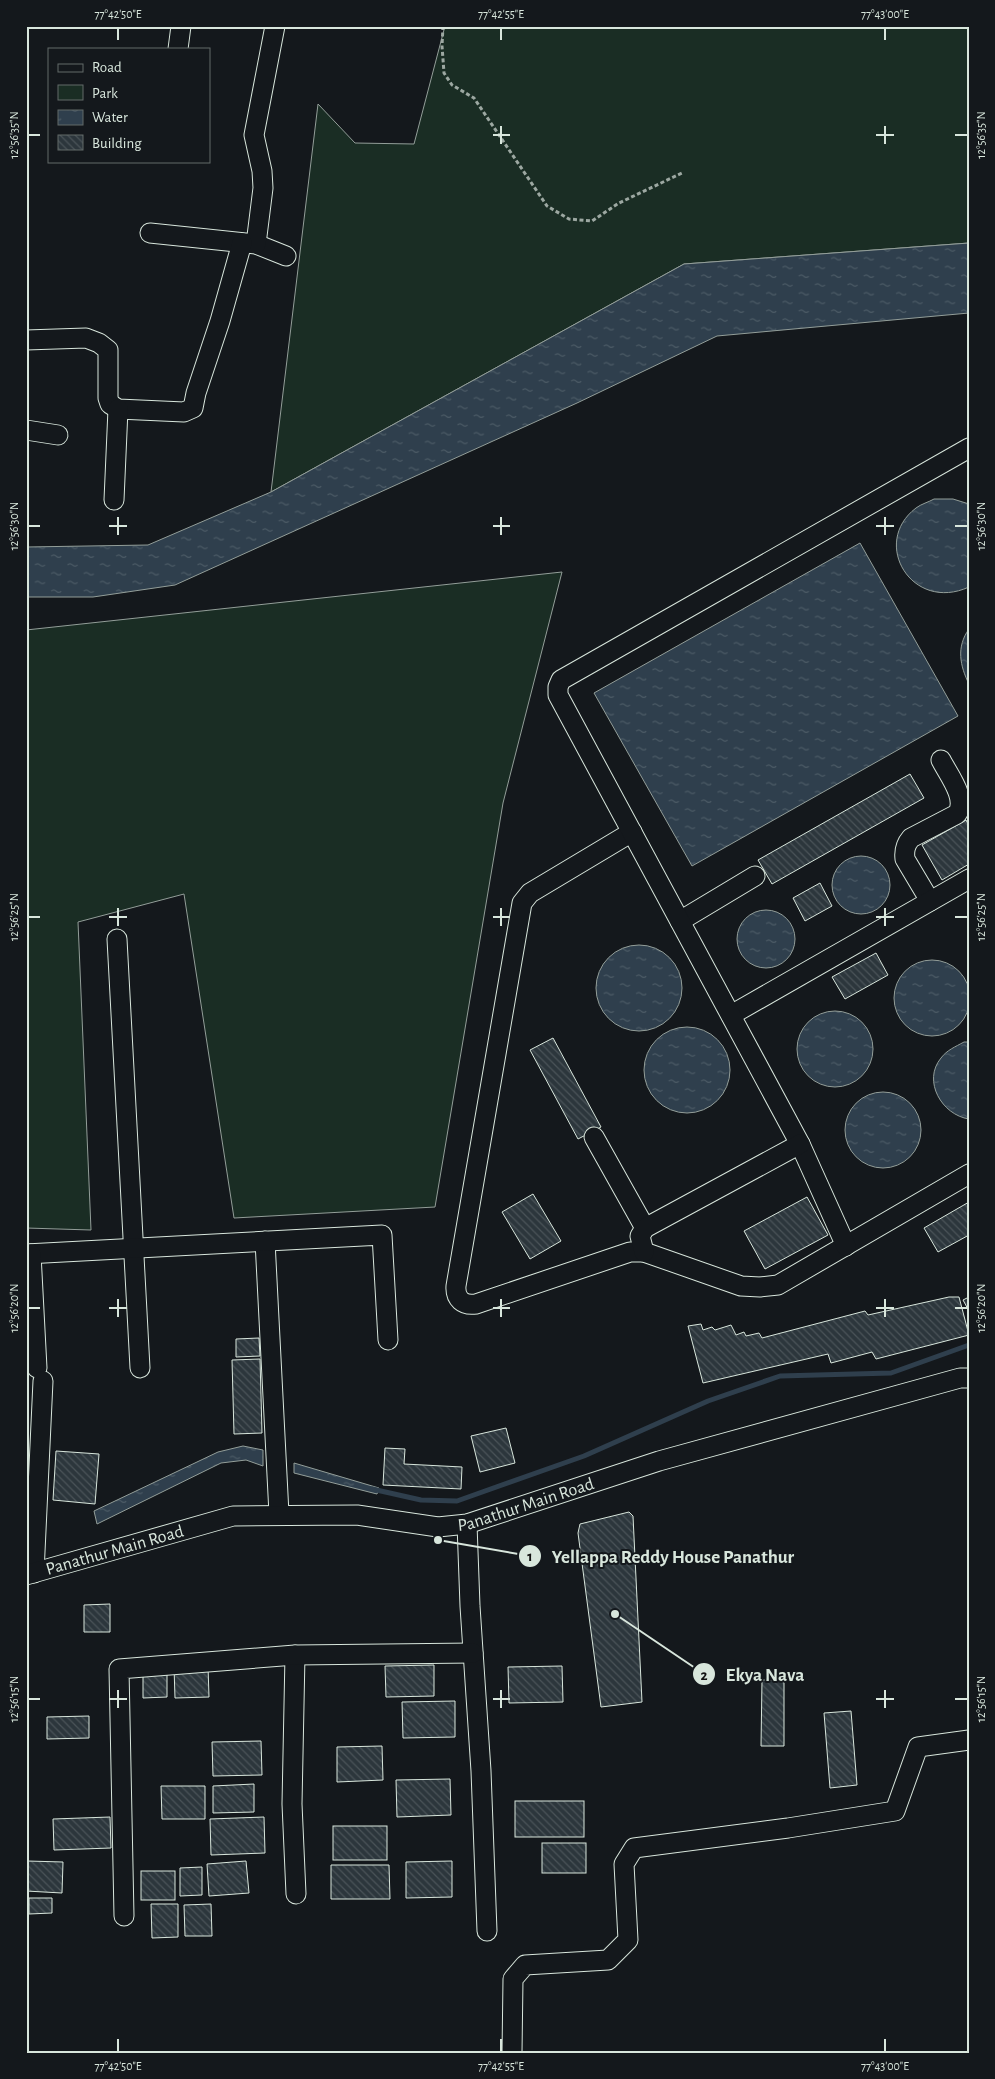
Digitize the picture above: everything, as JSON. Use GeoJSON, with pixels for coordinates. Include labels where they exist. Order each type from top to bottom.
{"type":"FeatureCollection","features":[{"type":"Feature","properties":{"kind":"street"},"geometry":{"type":"LineString","coordinates":[[178,48],[181,26]]}},
{"type":"Feature","properties":{"kind":"street"},"geometry":{"type":"LineString","coordinates":[[26,340],[86,338],[99,343],[108,350],[108,398],[110,404],[118,409],[184,412],[193,408],[196,393],[220,321],[249,244],[263,188],[262,172],[254,136],[275,26]]}},
{"type":"Feature","properties":{"kind":"street"},"geometry":{"type":"LineString","coordinates":[[150,233],[249,244],[286,256]]}},
{"type":"Feature","properties":{"kind":"street"},"geometry":{"type":"LineString","coordinates":[[114,500],[118,409]]}},
{"type":"Feature","properties":{"kind":"street"},"geometry":{"type":"LineString","coordinates":[[26,430],[58,435]]}},
{"type":"Feature","properties":{"kind":"street"},"geometry":{"type":"LineString","coordinates":[[846,1246],[800,1144],[558,695],[558,687],[561,680],[969,448]]}},
{"type":"Feature","properties":{"kind":"street"},"geometry":{"type":"LineString","coordinates":[[930,901],[905,860],[904,854],[907,842],[911,838],[957,814],[961,807],[960,798],[941,760]]}},
{"type":"Feature","properties":{"kind":"street"},"geometry":{"type":"LineString","coordinates":[[632,832],[530,893],[522,903],[456,1291],[460,1300],[464,1304],[476,1304],[630,1252],[644,1252],[740,1286],[760,1287],[778,1285],[969,1174]]}},
{"type":"Feature","properties":{"kind":"street"},"geometry":{"type":"LineString","coordinates":[[680,920],[755,876]]}},
{"type":"Feature","properties":{"kind":"street"},"geometry":{"type":"LineString","coordinates":[[731,1014],[969,879]]}},
{"type":"Feature","properties":{"kind":"street"},"geometry":{"type":"LineString","coordinates":[[117,939],[140,1368]]}},
{"type":"Feature","properties":{"kind":"street"},"geometry":{"type":"LineString","coordinates":[[594,1137],[645,1228]]}},
{"type":"Feature","properties":{"kind":"street"},"geometry":{"type":"LineString","coordinates":[[644,1252],[640,1236],[645,1228],[800,1144]]}},
{"type":"Feature","properties":{"kind":"street"},"geometry":{"type":"LineString","coordinates":[[30,1574],[40,1375],[29,1254],[382,1235],[388,1340]]}},
{"type":"Feature","properties":{"kind":"street"},"geometry":{"type":"LineString","coordinates":[[264,1241],[279,1514]]}},
{"type":"Feature","properties":{"kind":"street","name":"Panathur Main Road"},"geometry":{"type":"LineString","coordinates":[[30,1574],[233,1516],[279,1514],[357,1515],[438,1527],[467,1524],[658,1461],[966,1376]]}},
{"type":"Feature","properties":{"kind":"street"},"geometry":{"type":"LineString","coordinates":[[467,1524],[481,1771],[486,1930]]}},
{"type":"Feature","properties":{"kind":"street"},"geometry":{"type":"LineString","coordinates":[[124,1916],[119,1669],[295,1655],[473,1653]]}},
{"type":"Feature","properties":{"kind":"street"},"geometry":{"type":"LineString","coordinates":[[295,1655],[292,1804],[296,1894]]}},
{"type":"Feature","properties":{"kind":"street"},"geometry":{"type":"LineString","coordinates":[[512,2053],[513,1979],[525,1965],[608,1960],[628,1940],[624,1864],[634,1848],[788,1828],[895,1811],[918,1747],[969,1740]]}},
{"type":"Feature","properties":{"kind":"path"},"geometry":{"type":"LineString","coordinates":[[443,26],[444,73],[452,85],[474,98],[547,206],[559,214],[569,219],[592,221],[618,203],[682,173]]}},
{"type":"Feature","properties":{"kind":"green space"},"geometry":{"type":"Polygon","coordinates":[[[445,26],[969,26],[969,243],[684,264],[271,492],[318,104],[355,143],[414,144],[445,26]]]}},
{"type":"Feature","properties":{"kind":"green space"},"geometry":{"type":"Polygon","coordinates":[[[562,572],[503,803],[435,1207],[234,1218],[184,894],[78,922],[91,1230],[26,1228],[26,630],[562,572]]]}},
{"type":"Feature","properties":{"kind":"water"},"geometry":{"type":"Polygon","coordinates":[[[969,243],[969,313],[717,336],[577,403],[175,585],[93,597],[26,597],[26,547],[148,545],[271,492],[684,264],[969,243]]]}},
{"type":"Feature","properties":{"kind":"water"},"geometry":{"type":"Polygon","coordinates":[[[934,499],[953,499],[969,504],[969,587],[948,593],[930,591],[915,583],[904,570],[898,555],[897,539],[903,523],[916,508],[934,499]]]}},
{"type":"Feature","properties":{"kind":"water"},"geometry":{"type":"Polygon","coordinates":[[[860,543],[958,716],[692,866],[594,693],[860,543]]]}},
{"type":"Feature","properties":{"kind":"water"},"geometry":{"type":"Polygon","coordinates":[[[969,629],[969,684],[963,670],[961,650],[962,643],[969,629]]]}},
{"type":"Feature","properties":{"kind":"water"},"geometry":{"type":"Polygon","coordinates":[[[855,856],[867,856],[882,864],[890,879],[890,891],[882,906],[867,914],[855,914],[840,906],[832,891],[832,879],[840,864],[855,856]]]}},
{"type":"Feature","properties":{"kind":"water"},"geometry":{"type":"Polygon","coordinates":[[[760,910],[772,910],[787,918],[795,933],[795,945],[787,960],[772,968],[760,968],[745,960],[737,945],[737,933],[745,918],[760,910]]]}},
{"type":"Feature","properties":{"kind":"water"},"geometry":{"type":"Polygon","coordinates":[[[639,945],[655,948],[663,952],[675,964],[679,972],[682,988],[679,1004],[675,1012],[663,1024],[655,1028],[639,1031],[623,1028],[615,1024],[603,1012],[599,1004],[596,988],[599,972],[603,964],[615,952],[623,948],[639,945]]]}},
{"type":"Feature","properties":{"kind":"water"},"geometry":{"type":"Polygon","coordinates":[[[925,960],[939,960],[953,966],[964,977],[970,991],[967,1013],[959,1025],[939,1036],[925,1036],[911,1030],[900,1019],[894,1005],[894,991],[900,977],[911,966],[925,960]]]}},
{"type":"Feature","properties":{"kind":"water"},"geometry":{"type":"Polygon","coordinates":[[[828,1011],[842,1011],[856,1017],[867,1028],[871,1034],[873,1049],[871,1064],[862,1076],[850,1085],[828,1087],[814,1081],[803,1070],[797,1056],[797,1042],[803,1028],[814,1017],[828,1011]]]}},
{"type":"Feature","properties":{"kind":"water"},"geometry":{"type":"Polygon","coordinates":[[[687,1027],[703,1030],[711,1034],[723,1046],[727,1054],[730,1070],[727,1086],[723,1094],[711,1106],[703,1110],[687,1113],[671,1110],[663,1106],[651,1094],[647,1086],[644,1070],[647,1054],[651,1046],[663,1034],[671,1030],[687,1027]]]}},
{"type":"Feature","properties":{"kind":"water"},"geometry":{"type":"Polygon","coordinates":[[[964,1042],[969,1042],[969,1119],[959,1116],[943,1104],[934,1086],[936,1067],[943,1055],[964,1042]]]}},
{"type":"Feature","properties":{"kind":"water"},"geometry":{"type":"Polygon","coordinates":[[[891,1092],[904,1098],[915,1109],[921,1122],[919,1145],[904,1162],[891,1168],[875,1168],[862,1162],[847,1145],[845,1122],[851,1109],[868,1094],[891,1092]]]}},
{"type":"Feature","properties":{"kind":"water"},"geometry":{"type":"Polygon","coordinates":[[[243,1446],[263,1450],[263,1466],[246,1460],[221,1463],[97,1524],[94,1511],[218,1452],[243,1446]]]}},
{"type":"Feature","properties":{"kind":"water"},"geometry":{"type":"Polygon","coordinates":[[[294,1463],[379,1488],[377,1494],[294,1473],[294,1463]]]}},
{"type":"Feature","properties":{"kind":"building"},"geometry":{"type":"Polygon","coordinates":[[[910,774],[924,798],[772,884],[758,860],[910,774]]]}},
{"type":"Feature","properties":{"kind":"building"},"geometry":{"type":"Polygon","coordinates":[[[966,820],[969,826],[969,864],[942,880],[922,845],[966,820]]]}},
{"type":"Feature","properties":{"kind":"building"},"geometry":{"type":"Polygon","coordinates":[[[820,883],[832,906],[805,921],[793,898],[820,883]]]}},
{"type":"Feature","properties":{"kind":"building"},"geometry":{"type":"Polygon","coordinates":[[[876,953],[888,975],[845,999],[832,977],[876,953]]]}},
{"type":"Feature","properties":{"kind":"building"},"geometry":{"type":"Polygon","coordinates":[[[553,1038],[601,1127],[578,1139],[530,1050],[553,1038]]]}},
{"type":"Feature","properties":{"kind":"building"},"geometry":{"type":"Polygon","coordinates":[[[533,1194],[561,1241],[530,1259],[502,1212],[533,1194]]]}},
{"type":"Feature","properties":{"kind":"building"},"geometry":{"type":"Polygon","coordinates":[[[807,1197],[828,1235],[765,1269],[744,1231],[807,1197]]]}},
{"type":"Feature","properties":{"kind":"building"},"geometry":{"type":"Polygon","coordinates":[[[969,1202],[969,1235],[938,1252],[924,1228],[969,1202]]]}},
{"type":"Feature","properties":{"kind":"building"},"geometry":{"type":"Polygon","coordinates":[[[949,1297],[959,1297],[969,1335],[876,1359],[872,1352],[831,1363],[828,1354],[703,1383],[688,1326],[701,1324],[703,1330],[712,1327],[715,1330],[731,1325],[736,1335],[744,1332],[746,1336],[759,1333],[762,1338],[865,1311],[868,1315],[949,1297]]]}},
{"type":"Feature","properties":{"kind":"building"},"geometry":{"type":"Polygon","coordinates":[[[969,1297],[969,1311],[963,1300],[969,1297]]]}},
{"type":"Feature","properties":{"kind":"building"},"geometry":{"type":"Polygon","coordinates":[[[259,1338],[260,1356],[236,1357],[236,1339],[259,1338]]]}},
{"type":"Feature","properties":{"kind":"building"},"geometry":{"type":"Polygon","coordinates":[[[260,1359],[262,1433],[234,1434],[232,1360],[260,1359]]]}},
{"type":"Feature","properties":{"kind":"building"},"geometry":{"type":"Polygon","coordinates":[[[506,1428],[515,1463],[480,1472],[471,1436],[506,1428]]]}},
{"type":"Feature","properties":{"kind":"building"},"geometry":{"type":"Polygon","coordinates":[[[385,1448],[405,1449],[404,1464],[462,1467],[461,1489],[383,1485],[385,1448]]]}},
{"type":"Feature","properties":{"kind":"building"},"geometry":{"type":"Polygon","coordinates":[[[56,1451],[99,1454],[95,1504],[53,1500],[56,1451]]]}},
{"type":"Feature","properties":{"kind":"building"},"geometry":{"type":"Polygon","coordinates":[[[629,1512],[633,1516],[642,1702],[601,1707],[578,1533],[580,1524],[629,1512]]]}},
{"type":"Feature","properties":{"kind":"building"},"geometry":{"type":"Polygon","coordinates":[[[110,1604],[110,1632],[84,1632],[84,1605],[110,1604]]]}},
{"type":"Feature","properties":{"kind":"building"},"geometry":{"type":"Polygon","coordinates":[[[434,1665],[434,1696],[386,1697],[385,1666],[434,1665]]]}},
{"type":"Feature","properties":{"kind":"building"},"geometry":{"type":"Polygon","coordinates":[[[208,1666],[209,1697],[175,1698],[174,1667],[208,1666]]]}},
{"type":"Feature","properties":{"kind":"building"},"geometry":{"type":"Polygon","coordinates":[[[562,1666],[563,1702],[509,1703],[508,1667],[562,1666]]]}},
{"type":"Feature","properties":{"kind":"building"},"geometry":{"type":"Polygon","coordinates":[[[143,1671],[167,1671],[167,1697],[143,1698],[143,1671]]]}},
{"type":"Feature","properties":{"kind":"building"},"geometry":{"type":"Polygon","coordinates":[[[762,1680],[784,1680],[784,1746],[761,1746],[762,1680]]]}},
{"type":"Feature","properties":{"kind":"building"},"geometry":{"type":"Polygon","coordinates":[[[455,1701],[455,1737],[403,1738],[402,1702],[455,1701]]]}},
{"type":"Feature","properties":{"kind":"building"},"geometry":{"type":"Polygon","coordinates":[[[851,1711],[857,1785],[830,1788],[824,1713],[851,1711]]]}},
{"type":"Feature","properties":{"kind":"building"},"geometry":{"type":"Polygon","coordinates":[[[89,1716],[89,1738],[47,1739],[47,1717],[89,1716]]]}},
{"type":"Feature","properties":{"kind":"building"},"geometry":{"type":"Polygon","coordinates":[[[261,1741],[262,1775],[213,1776],[212,1742],[261,1741]]]}},
{"type":"Feature","properties":{"kind":"building"},"geometry":{"type":"Polygon","coordinates":[[[382,1746],[383,1780],[337,1782],[337,1747],[382,1746]]]}},
{"type":"Feature","properties":{"kind":"building"},"geometry":{"type":"Polygon","coordinates":[[[450,1779],[451,1815],[397,1817],[396,1780],[450,1779]]]}},
{"type":"Feature","properties":{"kind":"building"},"geometry":{"type":"Polygon","coordinates":[[[254,1784],[254,1812],[213,1813],[213,1786],[254,1784]]]}},
{"type":"Feature","properties":{"kind":"building"},"geometry":{"type":"Polygon","coordinates":[[[161,1786],[205,1786],[205,1819],[162,1819],[161,1786]]]}},
{"type":"Feature","properties":{"kind":"building"},"geometry":{"type":"Polygon","coordinates":[[[515,1801],[584,1801],[584,1837],[515,1837],[515,1801]]]}},
{"type":"Feature","properties":{"kind":"building"},"geometry":{"type":"Polygon","coordinates":[[[110,1817],[111,1848],[54,1850],[53,1819],[110,1817]]]}},
{"type":"Feature","properties":{"kind":"building"},"geometry":{"type":"Polygon","coordinates":[[[264,1817],[265,1853],[211,1855],[210,1819],[264,1817]]]}},
{"type":"Feature","properties":{"kind":"building"},"geometry":{"type":"Polygon","coordinates":[[[333,1826],[387,1826],[387,1860],[333,1860],[333,1826]]]}},
{"type":"Feature","properties":{"kind":"building"},"geometry":{"type":"Polygon","coordinates":[[[542,1843],[586,1843],[586,1873],[542,1873],[542,1843]]]}},
{"type":"Feature","properties":{"kind":"building"},"geometry":{"type":"Polygon","coordinates":[[[27,1861],[63,1862],[62,1893],[26,1891],[27,1861]]]}},
{"type":"Feature","properties":{"kind":"building"},"geometry":{"type":"Polygon","coordinates":[[[246,1861],[249,1893],[209,1896],[207,1864],[246,1861]]]}},
{"type":"Feature","properties":{"kind":"building"},"geometry":{"type":"Polygon","coordinates":[[[452,1861],[452,1897],[406,1898],[406,1862],[452,1861]]]}},
{"type":"Feature","properties":{"kind":"building"},"geometry":{"type":"Polygon","coordinates":[[[331,1865],[389,1865],[390,1899],[331,1899],[331,1865]]]}},
{"type":"Feature","properties":{"kind":"building"},"geometry":{"type":"Polygon","coordinates":[[[202,1867],[202,1895],[180,1896],[180,1868],[202,1867]]]}},
{"type":"Feature","properties":{"kind":"building"},"geometry":{"type":"Polygon","coordinates":[[[141,1871],[175,1871],[175,1900],[141,1900],[141,1871]]]}},
{"type":"Feature","properties":{"kind":"building"},"geometry":{"type":"Polygon","coordinates":[[[29,1898],[52,1898],[52,1913],[29,1914],[29,1898]]]}},
{"type":"Feature","properties":{"kind":"building"},"geometry":{"type":"Polygon","coordinates":[[[151,1904],[178,1904],[178,1937],[152,1938],[151,1904]]]}},
{"type":"Feature","properties":{"kind":"building"},"geometry":{"type":"Polygon","coordinates":[[[211,1904],[212,1936],[185,1936],[184,1905],[211,1904]]]}},
{"type":"Feature","properties":{"kind":"waterway"},"geometry":{"type":"LineString","coordinates":[[372,1489],[421,1500],[457,1501],[584,1456],[708,1401],[780,1376],[891,1373],[969,1345]]}},
{"type":"Feature","properties":{"kind":"place","name":"Yellappa Reddy House Panathur"},"geometry":{"type":"Point","coordinates":[438,1540]}},
{"type":"Feature","properties":{"kind":"place","name":"Ekya Nava"},"geometry":{"type":"Point","coordinates":[615,1614]}}]}
